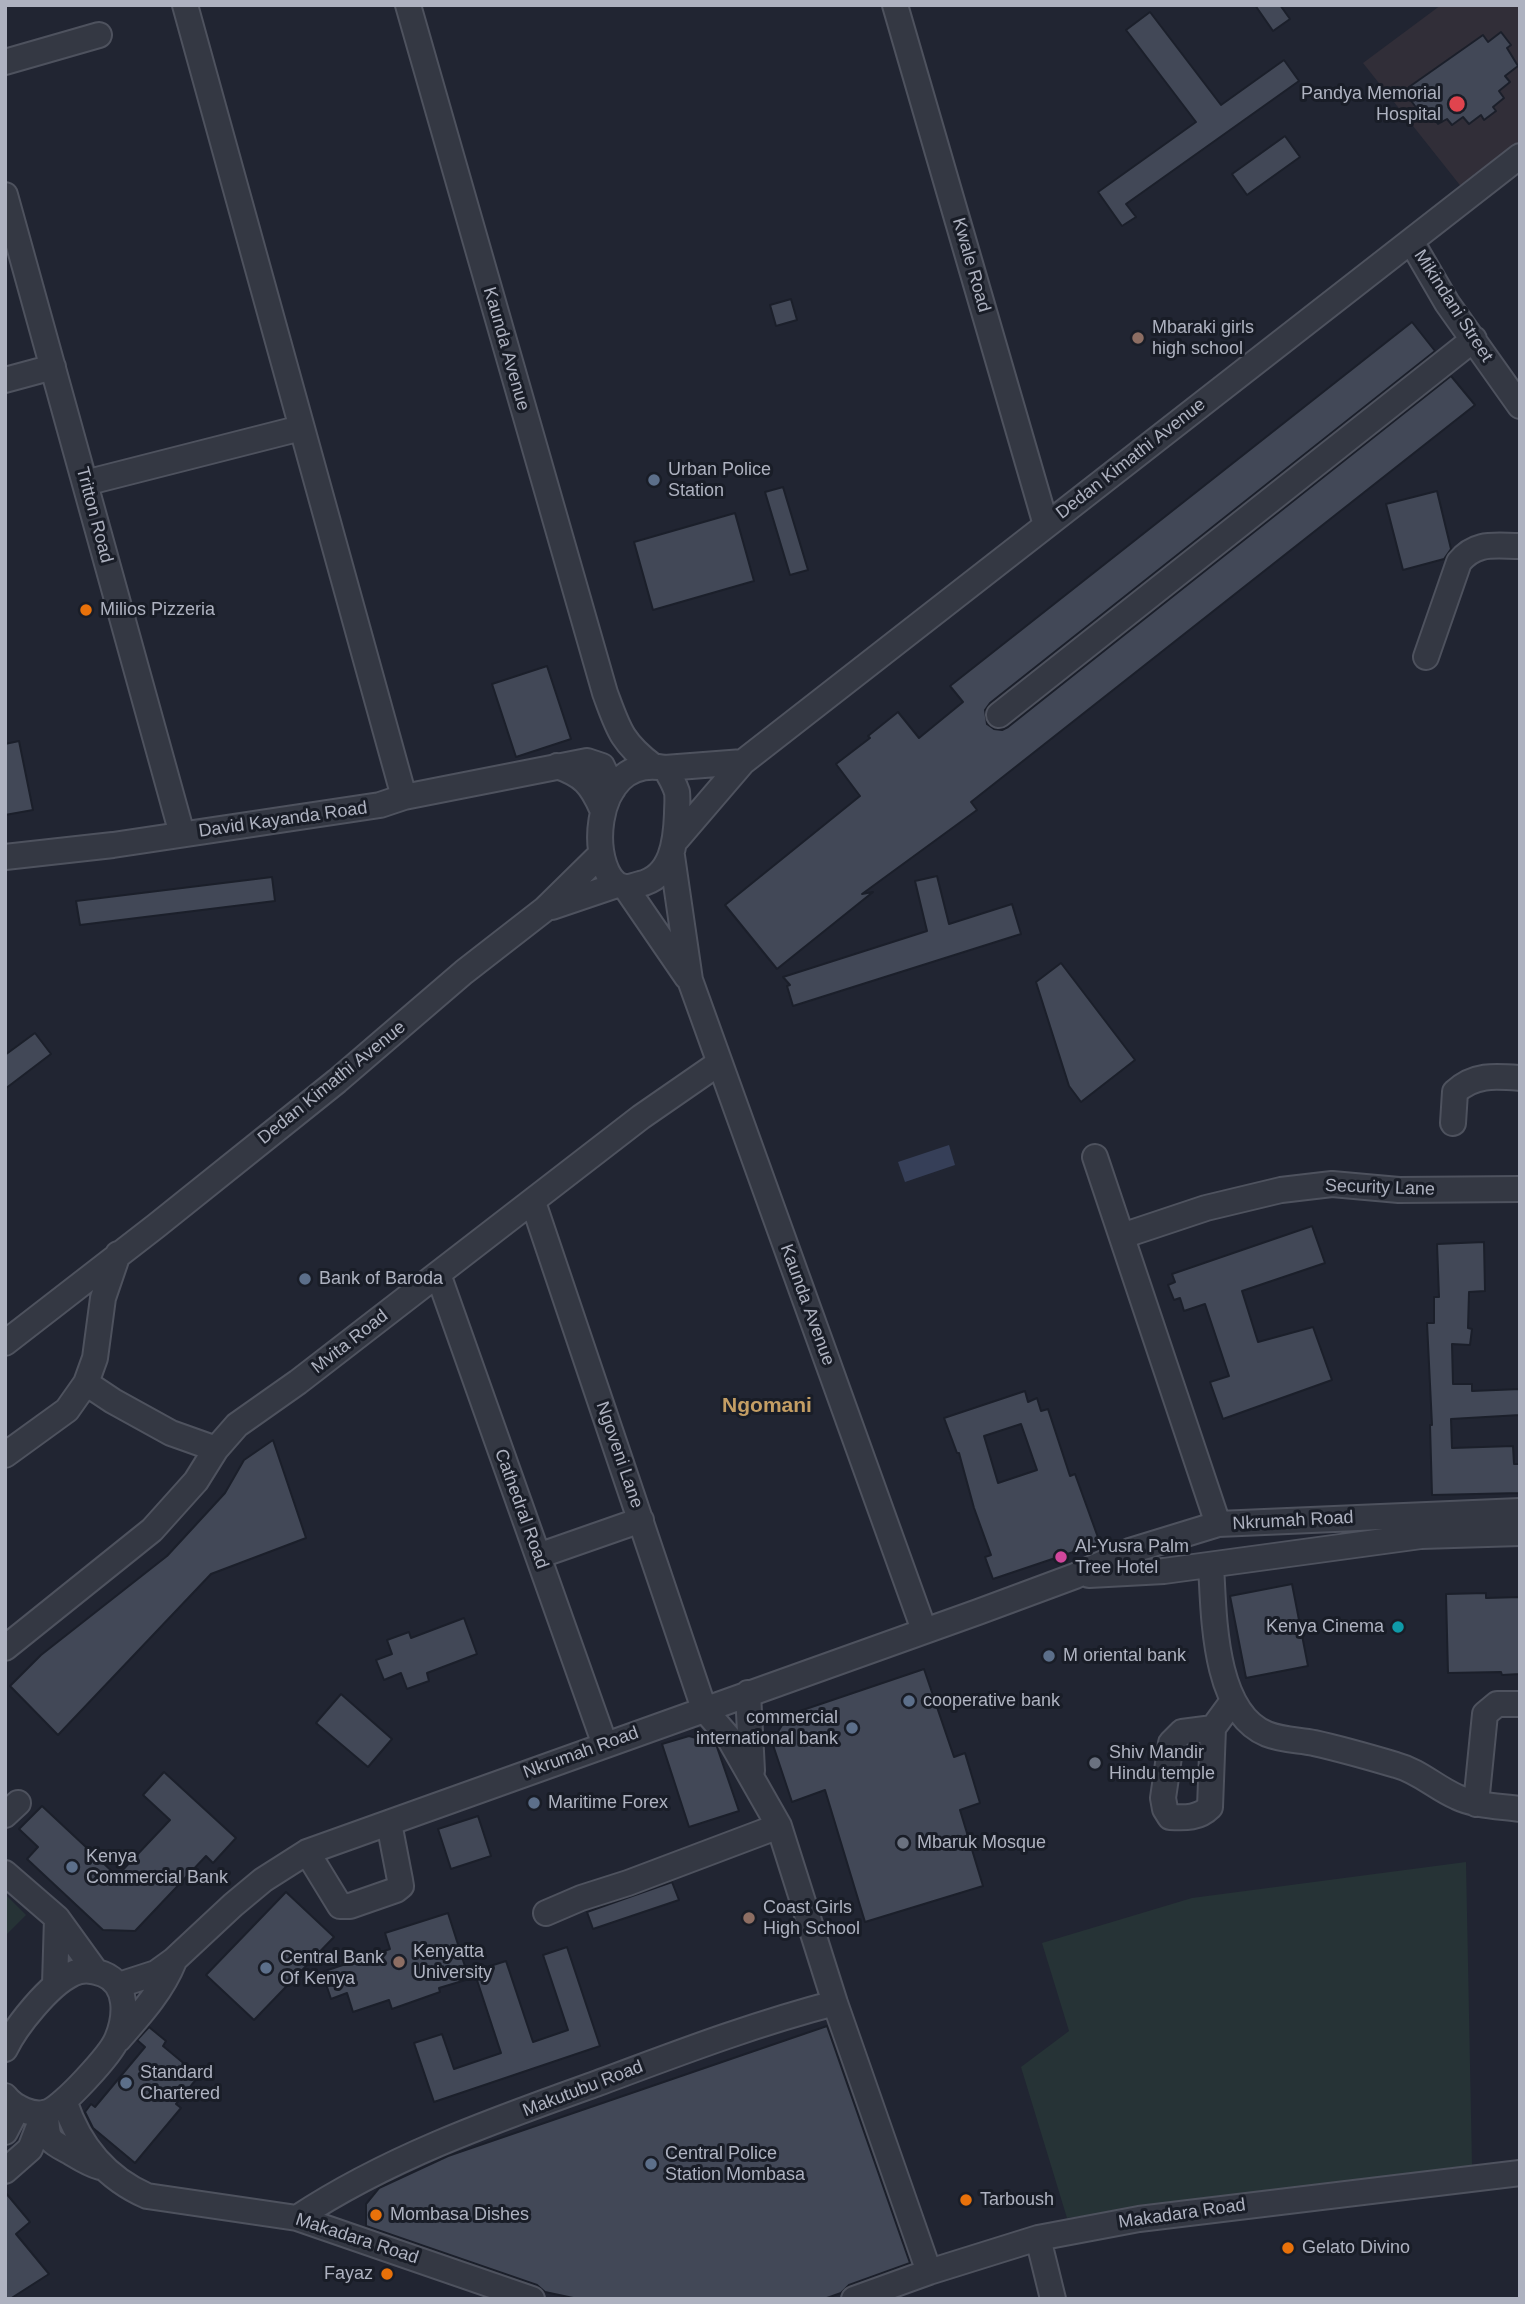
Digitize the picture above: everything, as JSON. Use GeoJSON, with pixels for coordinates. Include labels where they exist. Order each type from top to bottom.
{"type":"FeatureCollection","features":[{"type":"Feature","properties":{"kind":"street"},"geometry":{"type":"LineString","coordinates":[[185,5],[404,797]]}},
{"type":"Feature","properties":{"kind":"street","name":"Kaunda Avenue"},"geometry":{"type":"LineString","coordinates":[[408,5],[605,693]]}},
{"type":"Feature","properties":{"kind":"street","name":"Kwale Road"},"geometry":{"type":"LineString","coordinates":[[895,5],[1046,525]]}},
{"type":"Feature","properties":{"kind":"street"},"geometry":{"type":"LineString","coordinates":[[5,62],[99,35]]}},
{"type":"Feature","properties":{"kind":"street","name":"Dedan Kimathi Avenue"},"geometry":{"type":"LineString","coordinates":[[674,848],[743,762],[1520,156]]}},
{"type":"Feature","properties":{"kind":"street","name":"Tritton Road"},"geometry":{"type":"LineString","coordinates":[[5,195],[183,834]]}},
{"type":"Feature","properties":{"kind":"street","name":"Mikindani Street"},"geometry":{"type":"LineString","coordinates":[[1411,241],[1447,303],[1520,406]]}},
{"type":"Feature","properties":{"kind":"street"},"geometry":{"type":"LineString","coordinates":[[999,715],[1474,339]]}},
{"type":"Feature","properties":{"kind":"street"},"geometry":{"type":"LineString","coordinates":[[5,380],[53,367]]}},
{"type":"Feature","properties":{"kind":"street"},"geometry":{"type":"LineString","coordinates":[[85,483],[302,428]]}},
{"type":"Feature","properties":{"kind":"street"},"geometry":{"type":"LineString","coordinates":[[1426,657],[1459,562],[1469,550],[1520,546]]}},
{"type":"Feature","properties":{"kind":"street"},"geometry":{"type":"LineString","coordinates":[[605,693],[617,726],[632,750],[659,767],[678,795],[674,848],[690,981]]}},
{"type":"Feature","properties":{"kind":"street"},"geometry":{"type":"LineString","coordinates":[[605,693],[610,794],[601,854],[606,873],[621,886],[690,981]]}},
{"type":"Feature","properties":{"kind":"street"},"geometry":{"type":"LineString","coordinates":[[610,794],[634,770],[743,762]]}},
{"type":"Feature","properties":{"kind":"street","name":"David Kayanda Road"},"geometry":{"type":"LineString","coordinates":[[5,857],[380,806],[404,797],[557,766],[576,773],[610,794]]}},
{"type":"Feature","properties":{"kind":"street"},"geometry":{"type":"LineString","coordinates":[[621,886],[646,883],[661,871],[674,848]]}},
{"type":"Feature","properties":{"kind":"street","name":"Dedan Kimathi Avenue"},"geometry":{"type":"LineString","coordinates":[[5,1343],[338,1081],[464,972],[545,909],[601,854]]}},
{"type":"Feature","properties":{"kind":"street","name":"Dedan Kimathi Avenue"},"geometry":{"type":"LineString","coordinates":[[545,909],[621,886]]}},
{"type":"Feature","properties":{"kind":"street","name":"Kaunda Avenue"},"geometry":{"type":"LineString","coordinates":[[690,981],[924,1630]]}},
{"type":"Feature","properties":{"kind":"street","name":"Mvita Road"},"geometry":{"type":"LineString","coordinates":[[5,1648],[152,1530],[196,1481],[216,1449],[237,1425],[298,1382],[641,1117],[719,1063]]}},
{"type":"Feature","properties":{"kind":"street"},"geometry":{"type":"LineString","coordinates":[[1453,1123],[1455,1092],[1463,1085],[1484,1077],[1520,1078]]}},
{"type":"Feature","properties":{"kind":"street"},"geometry":{"type":"LineString","coordinates":[[1095,1157],[1218,1524]]}},
{"type":"Feature","properties":{"kind":"street","name":"Security Lane"},"geometry":{"type":"LineString","coordinates":[[1122,1236],[1206,1208],[1281,1190],[1332,1184],[1399,1190],[1520,1189]]}},
{"type":"Feature","properties":{"kind":"street","name":"Ngoveni Lane"},"geometry":{"type":"LineString","coordinates":[[533,1202],[704,1709]]}},
{"type":"Feature","properties":{"kind":"street"},"geometry":{"type":"LineString","coordinates":[[5,1455],[68,1410],[86,1383],[96,1358],[103,1298],[118,1254]]}},
{"type":"Feature","properties":{"kind":"street","name":"Cathedral Road"},"geometry":{"type":"LineString","coordinates":[[438,1273],[605,1745]]}},
{"type":"Feature","properties":{"kind":"street"},"geometry":{"type":"LineString","coordinates":[[55,1304],[72,1303],[100,1320]]}},
{"type":"Feature","properties":{"kind":"street"},"geometry":{"type":"LineString","coordinates":[[86,1383],[171,1433],[216,1449]]}},
{"type":"Feature","properties":{"kind":"street","name":"Nkrumah Road"},"geometry":{"type":"LineString","coordinates":[[119,1985],[156,1973],[263,1880],[307,1852],[1075,1576],[1130,1551],[1218,1524],[1520,1511]]}},
{"type":"Feature","properties":{"kind":"street"},"geometry":{"type":"LineString","coordinates":[[538,1556],[641,1520]]}},
{"type":"Feature","properties":{"kind":"street"},"geometry":{"type":"LineString","coordinates":[[1259,1523],[1264,1558]]}},
{"type":"Feature","properties":{"kind":"street","name":"Nkrumah Road"},"geometry":{"type":"LineString","coordinates":[[1075,1576],[1164,1571],[1420,1536],[1520,1533]]}},
{"type":"Feature","properties":{"kind":"street"},"geometry":{"type":"LineString","coordinates":[[1211,1565],[1215,1638],[1232,1702],[1246,1720],[1264,1733],[1401,1766],[1457,1797],[1476,1804],[1520,1809]]}},
{"type":"Feature","properties":{"kind":"street"},"geometry":{"type":"LineString","coordinates":[[748,1693],[752,1775]]}},
{"type":"Feature","properties":{"kind":"street"},"geometry":{"type":"LineString","coordinates":[[1213,1728],[1232,1702]]}},
{"type":"Feature","properties":{"kind":"street"},"geometry":{"type":"LineString","coordinates":[[1476,1804],[1485,1714],[1497,1704],[1520,1704]]}},
{"type":"Feature","properties":{"kind":"street"},"geometry":{"type":"LineString","coordinates":[[704,1709],[729,1738],[779,1826],[835,2003],[929,2272]]}},
{"type":"Feature","properties":{"kind":"street"},"geometry":{"type":"LineString","coordinates":[[307,1852],[340,1906],[345,1908],[396,1890],[401,1886],[389,1823]]}},
{"type":"Feature","properties":{"kind":"street"},"geometry":{"type":"LineString","coordinates":[[546,1913],[779,1826]]}},
{"type":"Feature","properties":{"kind":"street"},"geometry":{"type":"LineString","coordinates":[[5,1873],[57,1917],[96,1972]]}},
{"type":"Feature","properties":{"kind":"street"},"geometry":{"type":"LineString","coordinates":[[55,1984],[57,1917]]}},
{"type":"Feature","properties":{"kind":"street"},"geometry":{"type":"LineString","coordinates":[[5,2171],[30,2149],[52,2110],[117,2042],[157,1993],[169,1975],[174,1960]]}},
{"type":"Feature","properties":{"kind":"street"},"geometry":{"type":"LineString","coordinates":[[7,2040],[55,1984],[74,1972],[96,1972],[107,1975],[119,1985],[124,2016],[117,2042]]}},
{"type":"Feature","properties":{"kind":"street","name":"Makutubu Road"},"geometry":{"type":"LineString","coordinates":[[297,2218],[337,2192],[385,2167],[558,2097],[708,2042],[792,2014],[835,2003]]}},
{"type":"Feature","properties":{"kind":"street"},"geometry":{"type":"LineString","coordinates":[[5,2132],[12,2102],[37,2114],[52,2110]]}},
{"type":"Feature","properties":{"kind":"street","name":"Makadara Road"},"geometry":{"type":"LineString","coordinates":[[52,2110],[76,2129],[101,2167],[125,2186],[147,2196],[297,2218],[525,2298]]}},
{"type":"Feature","properties":{"kind":"street","name":"Makadara Road"},"geometry":{"type":"LineString","coordinates":[[854,2299],[1038,2238],[1139,2219],[1520,2173]]}},
{"type":"Feature","properties":{"kind":"street"},"geometry":{"type":"LineString","coordinates":[[336,2230],[337,2192]]}},
{"type":"Feature","properties":{"kind":"street"},"geometry":{"type":"LineString","coordinates":[[1038,2238],[1053,2299]]}},
{"type":"Feature","properties":{"kind":"shaded area","name":"Pandya Memorial Hospital"},"geometry":{"type":"Polygon","coordinates":[[[1441,5],[1520,5],[1520,144],[1463,189],[1363,63],[1441,5]]]}},
{"type":"Feature","properties":{"kind":"shaded area"},"geometry":{"type":"Polygon","coordinates":[[[1466,1862],[1472,2166],[1067,2218],[1021,2067],[1069,2031],[1042,1943],[1192,1898],[1466,1862]]]}},
{"type":"Feature","properties":{"kind":"shaded area"},"geometry":{"type":"Polygon","coordinates":[[[5,1894],[26,1915],[5,1936],[5,1894]]]}},
{"type":"Feature","properties":{"kind":"water"},"geometry":{"type":"Polygon","coordinates":[[[949,1145],[955,1165],[905,1182],[898,1162],[949,1145]]]}},
{"type":"Feature","properties":{"kind":"building"},"geometry":{"type":"Polygon","coordinates":[[[1255,5],[1280,5],[1290,19],[1273,31],[1255,5]]]}},
{"type":"Feature","properties":{"kind":"building"},"geometry":{"type":"Polygon","coordinates":[[[1150,12],[1221,105],[1284,60],[1299,81],[1126,204],[1136,217],[1122,226],[1098,192],[1196,122],[1126,30],[1150,12]]]}},
{"type":"Feature","properties":{"kind":"building"},"geometry":{"type":"Polygon","coordinates":[[[1501,32],[1511,45],[1507,48],[1518,66],[1505,76],[1510,82],[1499,91],[1504,98],[1493,107],[1496,111],[1484,120],[1481,115],[1469,124],[1463,117],[1452,125],[1447,119],[1438,124],[1424,106],[1418,110],[1409,98],[1414,93],[1409,87],[1483,35],[1488,42],[1501,32]]]}},
{"type":"Feature","properties":{"kind":"building"},"geometry":{"type":"Polygon","coordinates":[[[1285,136],[1300,157],[1247,195],[1232,174],[1285,136]]]}},
{"type":"Feature","properties":{"kind":"building"},"geometry":{"type":"Polygon","coordinates":[[[791,299],[797,320],[776,326],[770,305],[791,299]]]}},
{"type":"Feature","properties":{"kind":"building"},"geometry":{"type":"Polygon","coordinates":[[[1412,322],[1435,351],[990,703],[985,710],[987,724],[994,729],[1002,730],[1008,727],[1451,376],[1475,405],[971,802],[977,810],[862,894],[873,892],[777,969],[725,905],[860,796],[836,764],[898,712],[919,738],[963,702],[950,686],[1412,322]]]}},
{"type":"Feature","properties":{"kind":"building"},"geometry":{"type":"Polygon","coordinates":[[[783,487],[808,570],[790,575],[765,492],[783,487]]]}},
{"type":"Feature","properties":{"kind":"building"},"geometry":{"type":"Polygon","coordinates":[[[1437,491],[1451,549],[1444,559],[1403,570],[1386,504],[1437,491]]]}},
{"type":"Feature","properties":{"kind":"building"},"geometry":{"type":"Polygon","coordinates":[[[735,513],[754,581],[653,610],[634,542],[735,513]]]}},
{"type":"Feature","properties":{"kind":"building"},"geometry":{"type":"Polygon","coordinates":[[[547,666],[571,739],[516,757],[492,684],[547,666]]]}},
{"type":"Feature","properties":{"kind":"building"},"geometry":{"type":"Polygon","coordinates":[[[19,741],[33,810],[5,815],[5,744],[19,741]]]}},
{"type":"Feature","properties":{"kind":"building"},"geometry":{"type":"Polygon","coordinates":[[[937,876],[949,924],[1012,904],[1021,934],[793,1006],[787,986],[790,985],[783,977],[927,931],[915,881],[937,876]]]}},
{"type":"Feature","properties":{"kind":"building"},"geometry":{"type":"Polygon","coordinates":[[[272,877],[275,901],[80,925],[76,901],[272,877]]]}},
{"type":"Feature","properties":{"kind":"building"},"geometry":{"type":"Polygon","coordinates":[[[1061,963],[1135,1060],[1081,1102],[1069,1086],[1036,982],[1061,963]]]}},
{"type":"Feature","properties":{"kind":"building"},"geometry":{"type":"Polygon","coordinates":[[[35,1033],[51,1054],[5,1089],[5,1055],[35,1033]]]}},
{"type":"Feature","properties":{"kind":"building"},"geometry":{"type":"Polygon","coordinates":[[[1312,1226],[1325,1263],[1242,1291],[1258,1342],[1313,1327],[1332,1380],[1223,1419],[1210,1382],[1229,1376],[1205,1304],[1184,1311],[1180,1298],[1174,1300],[1168,1285],[1175,1282],[1172,1274],[1312,1226]]]}},
{"type":"Feature","properties":{"kind":"building"},"geometry":{"type":"Polygon","coordinates":[[[1484,1242],[1485,1291],[1469,1292],[1468,1328],[1472,1329],[1470,1345],[1452,1344],[1453,1384],[1472,1384],[1472,1391],[1520,1389],[1520,1415],[1451,1419],[1452,1448],[1513,1446],[1514,1464],[1520,1464],[1520,1493],[1432,1495],[1427,1323],[1434,1323],[1434,1297],[1439,1297],[1437,1244],[1484,1242]]]}},
{"type":"Feature","properties":{"kind":"building"},"geometry":{"type":"Polygon","coordinates":[[[1025,1391],[1028,1402],[1037,1398],[1041,1411],[1048,1409],[1070,1476],[1075,1474],[1100,1543],[993,1579],[985,1557],[991,1555],[974,1508],[959,1453],[944,1418],[1025,1391]],[[1021,1424],[984,1436],[998,1483],[1037,1470],[1021,1424]]]}},
{"type":"Feature","properties":{"kind":"building"},"geometry":{"type":"Polygon","coordinates":[[[273,1440],[306,1538],[211,1574],[58,1735],[10,1686],[41,1655],[167,1556],[225,1493],[244,1460],[273,1440]]]}},
{"type":"Feature","properties":{"kind":"building"},"geometry":{"type":"Polygon","coordinates":[[[1292,1584],[1308,1666],[1246,1678],[1230,1596],[1292,1584]]]}},
{"type":"Feature","properties":{"kind":"building"},"geometry":{"type":"Polygon","coordinates":[[[1486,1593],[1486,1598],[1520,1597],[1520,1674],[1448,1673],[1446,1594],[1486,1593]]]}},
{"type":"Feature","properties":{"kind":"building"},"geometry":{"type":"Polygon","coordinates":[[[464,1618],[477,1654],[427,1673],[429,1681],[407,1689],[401,1673],[384,1680],[376,1660],[392,1654],[387,1640],[409,1632],[411,1638],[464,1618]]]}},
{"type":"Feature","properties":{"kind":"building"},"geometry":{"type":"Polygon","coordinates":[[[924,1669],[954,1757],[965,1753],[980,1803],[960,1810],[983,1886],[865,1922],[825,1790],[792,1802],[772,1742],[788,1715],[924,1669]]]}},
{"type":"Feature","properties":{"kind":"building"},"geometry":{"type":"Polygon","coordinates":[[[341,1694],[392,1739],[368,1767],[316,1723],[341,1694]]]}},
{"type":"Feature","properties":{"kind":"building"},"geometry":{"type":"Polygon","coordinates":[[[689,1736],[714,1743],[717,1747],[739,1811],[689,1827],[662,1744],[689,1736]]]}},
{"type":"Feature","properties":{"kind":"building"},"geometry":{"type":"Polygon","coordinates":[[[164,1772],[236,1838],[213,1863],[206,1856],[135,1931],[103,1930],[27,1859],[38,1847],[19,1829],[42,1806],[117,1876],[170,1820],[143,1795],[164,1772]]]}},
{"type":"Feature","properties":{"kind":"building"},"geometry":{"type":"Polygon","coordinates":[[[478,1816],[491,1856],[451,1869],[438,1829],[478,1816]]]}},
{"type":"Feature","properties":{"kind":"building"},"geometry":{"type":"Polygon","coordinates":[[[672,1882],[679,1900],[593,1929],[587,1912],[672,1882]]]}},
{"type":"Feature","properties":{"kind":"building"},"geometry":{"type":"Polygon","coordinates":[[[286,1892],[334,1937],[254,2020],[206,1975],[286,1892]]]}},
{"type":"Feature","properties":{"kind":"building"},"geometry":{"type":"Polygon","coordinates":[[[448,1913],[469,1979],[439,1988],[440,1992],[392,2009],[389,2000],[353,2012],[347,1993],[331,1999],[322,1972],[390,1949],[385,1933],[448,1913]]]}},
{"type":"Feature","properties":{"kind":"building"},"geometry":{"type":"Polygon","coordinates":[[[567,1947],[600,2046],[434,2102],[414,2043],[442,2034],[454,2069],[501,2053],[474,1971],[506,1961],[533,2042],[568,2030],[543,1955],[567,1947]]]}},
{"type":"Feature","properties":{"kind":"building","name":"Central Police Station Mombasa"},"geometry":{"type":"Polygon","coordinates":[[[827,2026],[910,2263],[849,2285],[841,2293],[824,2299],[578,2299],[545,2292],[537,2285],[366,2226],[366,2204],[379,2188],[448,2156],[827,2026]]]}},
{"type":"Feature","properties":{"kind":"building"},"geometry":{"type":"Polygon","coordinates":[[[149,2027],[166,2041],[163,2046],[199,2076],[176,2104],[181,2108],[135,2163],[93,2128],[85,2112],[91,2104],[95,2107],[145,2047],[137,2040],[149,2027]]]}},
{"type":"Feature","properties":{"kind":"building"},"geometry":{"type":"Polygon","coordinates":[[[5,2192],[30,2222],[16,2234],[49,2274],[10,2299],[5,2299],[5,2192]]]}},
{"type":"Feature","properties":{"kind":"place","name":"Pandya Memorial Hospital"},"geometry":{"type":"Point","coordinates":[1457,104]}},
{"type":"Feature","properties":{"kind":"place","name":"Mbaraki girls high school"},"geometry":{"type":"Point","coordinates":[1138,338]}},
{"type":"Feature","properties":{"kind":"place","name":"Urban Police Station"},"geometry":{"type":"Point","coordinates":[654,480]}},
{"type":"Feature","properties":{"kind":"place","name":"Milios Pizzeria"},"geometry":{"type":"Point","coordinates":[86,610]}},
{"type":"Feature","properties":{"kind":"place","name":"Bank of Baroda"},"geometry":{"type":"Point","coordinates":[305,1279]}},
{"type":"Feature","properties":{"kind":"place","name":"Al-Yusra Palm Tree Hotel"},"geometry":{"type":"Point","coordinates":[1061,1557]}},
{"type":"Feature","properties":{"kind":"place","name":"Kenya Cinema"},"geometry":{"type":"Point","coordinates":[1398,1627]}},
{"type":"Feature","properties":{"kind":"place","name":"M oriental bank"},"geometry":{"type":"Point","coordinates":[1049,1656]}},
{"type":"Feature","properties":{"kind":"place","name":"cooperative bank"},"geometry":{"type":"Point","coordinates":[909,1701]}},
{"type":"Feature","properties":{"kind":"place","name":"commercial international bank"},"geometry":{"type":"Point","coordinates":[852,1728]}},
{"type":"Feature","properties":{"kind":"place","name":"Shiv Mandir Hindu temple"},"geometry":{"type":"Point","coordinates":[1095,1763]}},
{"type":"Feature","properties":{"kind":"place","name":"Maritime Forex"},"geometry":{"type":"Point","coordinates":[534,1803]}},
{"type":"Feature","properties":{"kind":"place","name":"Mbaruk Mosque"},"geometry":{"type":"Point","coordinates":[903,1843]}},
{"type":"Feature","properties":{"kind":"place","name":"Kenya Commercial Bank"},"geometry":{"type":"Point","coordinates":[72,1867]}},
{"type":"Feature","properties":{"kind":"place","name":"Coast Girls High School"},"geometry":{"type":"Point","coordinates":[749,1918]}},
{"type":"Feature","properties":{"kind":"place","name":"Kenyatta University"},"geometry":{"type":"Point","coordinates":[399,1962]}},
{"type":"Feature","properties":{"kind":"place","name":"Central Bank Of Kenya"},"geometry":{"type":"Point","coordinates":[266,1968]}},
{"type":"Feature","properties":{"kind":"place","name":"Standard Chartered"},"geometry":{"type":"Point","coordinates":[126,2083]}},
{"type":"Feature","properties":{"kind":"place","name":"Central Police Station Mombasa"},"geometry":{"type":"Point","coordinates":[651,2164]}},
{"type":"Feature","properties":{"kind":"place","name":"Tarboush"},"geometry":{"type":"Point","coordinates":[966,2200]}},
{"type":"Feature","properties":{"kind":"place","name":"Mombasa Dishes"},"geometry":{"type":"Point","coordinates":[376,2215]}},
{"type":"Feature","properties":{"kind":"place","name":"Gelato Divino"},"geometry":{"type":"Point","coordinates":[1288,2248]}},
{"type":"Feature","properties":{"kind":"place","name":"Fayaz"},"geometry":{"type":"Point","coordinates":[387,2274]}},
{"type":"Feature","properties":{"kind":"district","name":"Ngomani"},"geometry":{"type":"Point","coordinates":[767,1406]}}]}
